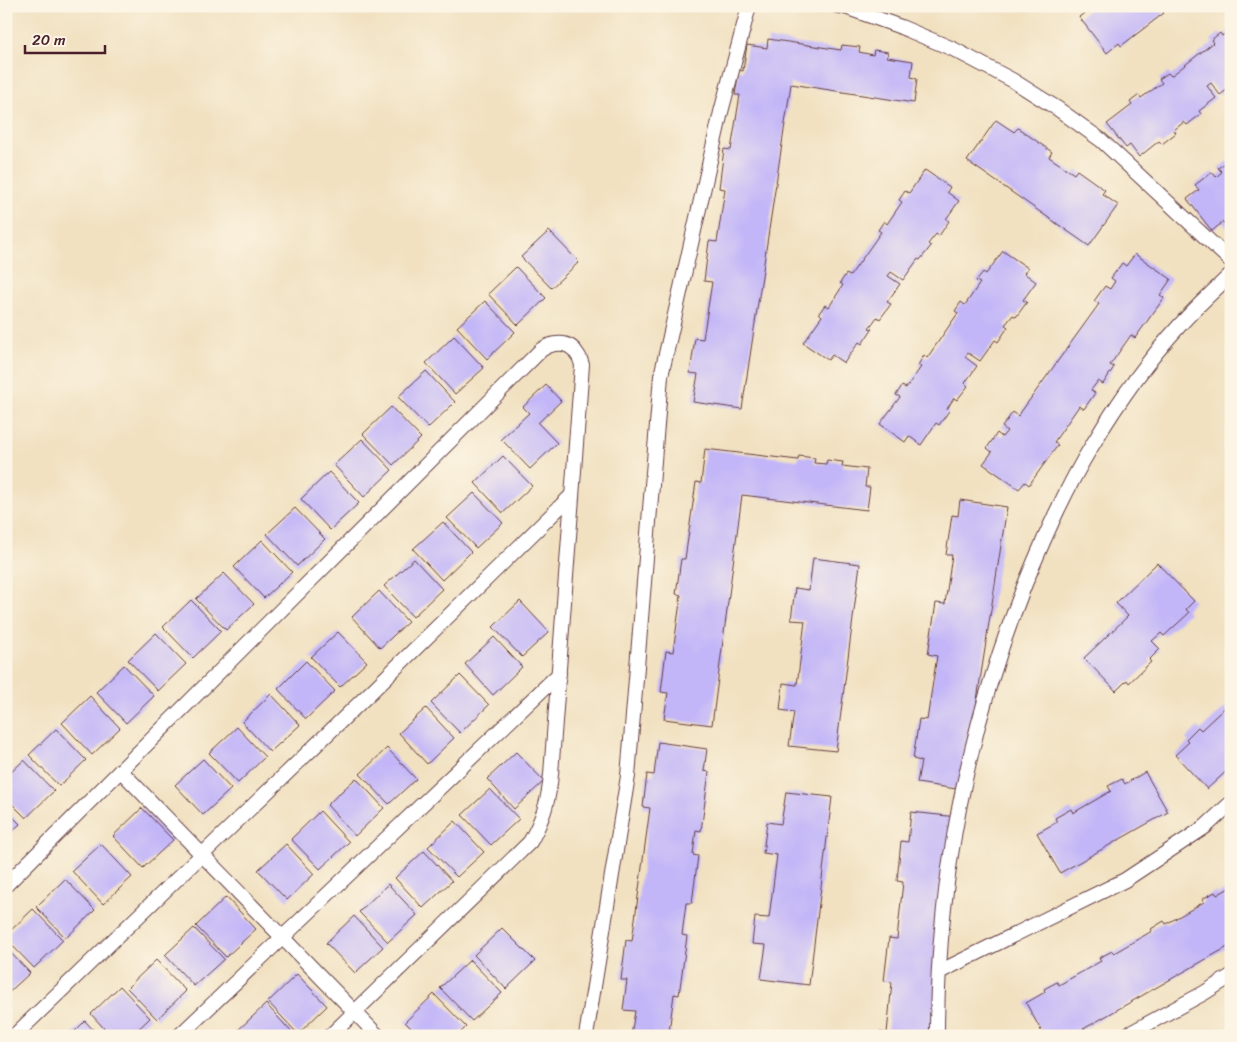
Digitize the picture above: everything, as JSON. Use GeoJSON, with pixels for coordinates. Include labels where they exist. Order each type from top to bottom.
{"type":"FeatureCollection","features":[{"type":"Feature","properties":{"kind":"lane"},"geometry":{"type":"LineString","coordinates":[[586,1036],[628,776],[661,376],[721,112],[748,6]]}},
{"type":"Feature","properties":{"kind":"lane"},"geometry":{"type":"LineString","coordinates":[[838,6],[901,27],[953,49],[1012,80],[1058,108],[1101,140],[1231,261]]}},
{"type":"Feature","properties":{"kind":"lane"},"geometry":{"type":"LineString","coordinates":[[937,1036],[940,943],[947,879],[958,814],[972,750],[989,687],[1012,619],[1038,552],[1068,487],[1092,444],[1120,402],[1180,324],[1231,274]]}},
{"type":"Feature","properties":{"kind":"lane"},"geometry":{"type":"LineString","coordinates":[[6,885],[541,350],[548,345],[565,344],[578,354],[582,365],[550,792],[546,809],[530,842],[330,1036]]}},
{"type":"Feature","properties":{"kind":"lane"},"geometry":{"type":"LineString","coordinates":[[14,1036],[365,698],[572,495]]}},
{"type":"Feature","properties":{"kind":"lane"},"geometry":{"type":"LineString","coordinates":[[179,1036],[559,674]]}},
{"type":"Feature","properties":{"kind":"lane"},"geometry":{"type":"LineString","coordinates":[[120,770],[378,1036]]}},
{"type":"Feature","properties":{"kind":"lane"},"geometry":{"type":"LineString","coordinates":[[939,972],[1125,880],[1205,827],[1231,803]]}},
{"type":"Feature","properties":{"kind":"lane"},"geometry":{"type":"LineString","coordinates":[[1125,1036],[1231,976]]}},
{"type":"Feature","properties":{"kind":"building"},"geometry":{"type":"Polygon","coordinates":[[[1094,6],[1168,6],[1162,11],[1164,13],[1121,46],[1119,43],[1107,53],[1079,17],[1094,6]]]}},
{"type":"Feature","properties":{"kind":"building"},"geometry":{"type":"Polygon","coordinates":[[[1231,30],[1231,87],[1220,95],[1211,83],[1207,86],[1216,98],[1199,111],[1201,114],[1187,125],[1184,122],[1174,130],[1176,133],[1162,144],[1159,141],[1139,157],[1130,145],[1126,148],[1107,124],[1132,105],[1130,102],[1139,95],[1141,98],[1162,83],[1159,79],[1168,73],[1171,76],[1213,43],[1211,40],[1220,33],[1222,36],[1231,30]]]}},
{"type":"Feature","properties":{"kind":"building"},"geometry":{"type":"Polygon","coordinates":[[[768,39],[841,50],[842,45],[860,47],[859,52],[873,55],[874,50],[888,52],[887,57],[913,61],[911,77],[917,79],[914,103],[791,84],[742,409],[693,402],[698,374],[690,373],[695,338],[703,339],[712,282],[704,281],[709,241],[717,242],[725,189],[719,188],[724,149],[731,150],[740,95],[735,95],[739,70],[743,71],[747,45],[767,48],[768,39]]]}},
{"type":"Feature","properties":{"kind":"building"},"geometry":{"type":"Polygon","coordinates":[[[996,120],[1014,132],[1018,128],[1052,152],[1049,157],[1074,174],[1077,170],[1105,190],[1102,194],[1118,205],[1089,246],[967,161],[996,120]]]}},
{"type":"Feature","properties":{"kind":"building"},"geometry":{"type":"Polygon","coordinates":[[[1231,159],[1231,226],[1228,228],[1223,222],[1212,231],[1187,199],[1199,190],[1195,185],[1212,172],[1216,177],[1222,172],[1218,168],[1231,159]]]}},
{"type":"Feature","properties":{"kind":"building"},"geometry":{"type":"Polygon","coordinates":[[[925,170],[950,187],[947,192],[959,201],[946,219],[949,221],[939,236],[936,234],[928,244],[931,246],[920,260],[918,259],[903,280],[891,272],[888,276],[900,284],[887,302],[891,304],[880,319],[877,317],[869,328],[872,329],[862,344],[859,342],[844,363],[832,355],[828,360],[803,343],[822,316],[819,313],[825,305],[829,307],[843,285],[840,283],[846,274],[850,276],[881,232],[878,230],[884,221],[887,224],[902,202],[899,200],[905,191],[909,193],[925,170]]]}},
{"type":"Feature","properties":{"kind":"building"},"geometry":{"type":"Polygon","coordinates":[[[549,231],[579,262],[551,288],[521,257],[549,231]]]}},
{"type":"Feature","properties":{"kind":"building"},"geometry":{"type":"Polygon","coordinates":[[[1003,251],[1028,268],[1024,273],[1036,282],[1023,300],[1027,302],[1016,317],[1013,315],[1005,325],[1008,327],[998,342],[995,340],[980,361],[968,353],[965,357],[977,366],[965,383],[968,386],[957,400],[954,398],[947,409],[949,411],[939,425],[936,423],[921,445],[909,436],[905,442],[880,424],[900,397],[896,395],[902,386],[906,388],[921,367],[918,365],[924,355],[927,358],[958,313],[955,311],[961,302],[965,305],[980,283],[976,281],[983,272],[986,274],[1003,251]]]}},
{"type":"Feature","properties":{"kind":"building"},"geometry":{"type":"Polygon","coordinates":[[[1135,254],[1171,279],[1160,295],[1164,298],[1135,338],[1131,335],[1110,365],[1114,367],[1103,384],[1098,381],[1091,390],[1095,393],[1084,409],[1079,406],[1054,442],[1058,445],[1029,485],[1025,482],[1019,489],[983,464],[992,452],[987,448],[997,433],[1002,437],[1007,431],[1002,427],[1013,412],[1018,416],[1099,304],[1094,301],[1105,286],[1110,289],[1115,281],[1111,278],[1122,263],[1126,266],[1135,254]]]}},
{"type":"Feature","properties":{"kind":"building"},"geometry":{"type":"Polygon","coordinates":[[[516,267],[546,298],[518,325],[488,294],[516,267]]]}},
{"type":"Feature","properties":{"kind":"building"},"geometry":{"type":"Polygon","coordinates":[[[485,301],[515,332],[487,359],[457,327],[485,301]]]}},
{"type":"Feature","properties":{"kind":"building"},"geometry":{"type":"Polygon","coordinates":[[[454,336],[484,368],[455,394],[426,363],[454,336]]]}},
{"type":"Feature","properties":{"kind":"building"},"geometry":{"type":"Polygon","coordinates":[[[426,371],[455,402],[428,428],[398,397],[426,371]]]}},
{"type":"Feature","properties":{"kind":"building"},"geometry":{"type":"Polygon","coordinates":[[[546,385],[561,401],[538,423],[557,443],[530,469],[501,439],[529,413],[523,407],[546,385]]]}},
{"type":"Feature","properties":{"kind":"building"},"geometry":{"type":"Polygon","coordinates":[[[391,407],[421,438],[393,465],[363,434],[391,407]]]}},
{"type":"Feature","properties":{"kind":"building"},"geometry":{"type":"Polygon","coordinates":[[[362,439],[392,470],[364,497],[334,465],[362,439]]]}},
{"type":"Feature","properties":{"kind":"building"},"geometry":{"type":"Polygon","coordinates":[[[705,449],[798,460],[799,456],[815,458],[814,463],[826,464],[827,460],[843,462],[842,466],[867,469],[865,487],[870,487],[867,510],[742,495],[712,725],[664,719],[668,693],[661,692],[666,651],[673,652],[681,595],[676,594],[681,559],[685,559],[696,482],[701,483],[705,449]]]}},
{"type":"Feature","properties":{"kind":"building"},"geometry":{"type":"Polygon","coordinates":[[[503,456],[532,486],[503,513],[475,483],[503,456]]]}},
{"type":"Feature","properties":{"kind":"building"},"geometry":{"type":"Polygon","coordinates":[[[329,472],[359,503],[330,530],[301,499],[329,472]]]}},
{"type":"Feature","properties":{"kind":"building"},"geometry":{"type":"Polygon","coordinates":[[[474,493],[503,523],[476,548],[447,518],[474,493]]]}},
{"type":"Feature","properties":{"kind":"building"},"geometry":{"type":"Polygon","coordinates":[[[960,500],[1007,507],[963,790],[917,783],[921,761],[913,759],[919,719],[927,720],[937,656],[928,654],[936,603],[945,604],[952,555],[946,555],[952,515],[958,516],[960,500]]]}},
{"type":"Feature","properties":{"kind":"building"},"geometry":{"type":"Polygon","coordinates":[[[295,508],[325,539],[297,566],[267,534],[295,508]]]}},
{"type":"Feature","properties":{"kind":"building"},"geometry":{"type":"Polygon","coordinates":[[[443,522],[471,552],[442,580],[413,549],[443,522]]]}},
{"type":"Feature","properties":{"kind":"building"},"geometry":{"type":"Polygon","coordinates":[[[262,540],[292,572],[264,598],[234,567],[262,540]]]}},
{"type":"Feature","properties":{"kind":"building"},"geometry":{"type":"Polygon","coordinates":[[[813,558],[860,564],[836,751],[789,746],[794,712],[780,710],[783,683],[797,685],[805,621],[791,620],[795,588],[809,590],[813,558]]]}},
{"type":"Feature","properties":{"kind":"building"},"geometry":{"type":"Polygon","coordinates":[[[414,559],[442,589],[413,617],[384,586],[414,559]]]}},
{"type":"Feature","properties":{"kind":"building"},"geometry":{"type":"Polygon","coordinates":[[[1157,563],[1194,601],[1186,609],[1189,613],[1164,636],[1161,633],[1152,641],[1160,649],[1149,660],[1151,662],[1129,683],[1127,680],[1116,691],[1084,658],[1128,616],[1116,603],[1157,563]]]}},
{"type":"Feature","properties":{"kind":"building"},"geometry":{"type":"Polygon","coordinates":[[[224,573],[254,604],[226,630],[196,599],[224,573]]]}},
{"type":"Feature","properties":{"kind":"building"},"geometry":{"type":"Polygon","coordinates":[[[379,591],[408,622],[380,648],[352,617],[379,591]]]}},
{"type":"Feature","properties":{"kind":"building"},"geometry":{"type":"Polygon","coordinates":[[[191,600],[221,631],[193,658],[163,627],[191,600]]]}},
{"type":"Feature","properties":{"kind":"building"},"geometry":{"type":"Polygon","coordinates":[[[520,601],[549,632],[522,657],[493,627],[520,601]]]}},
{"type":"Feature","properties":{"kind":"building"},"geometry":{"type":"Polygon","coordinates":[[[338,632],[367,662],[340,687],[311,657],[338,632]]]}},
{"type":"Feature","properties":{"kind":"building"},"geometry":{"type":"Polygon","coordinates":[[[156,633],[186,664],[158,691],[128,660],[156,633]]]}},
{"type":"Feature","properties":{"kind":"building"},"geometry":{"type":"Polygon","coordinates":[[[494,637],[522,667],[493,695],[465,664],[494,637]]]}},
{"type":"Feature","properties":{"kind":"building"},"geometry":{"type":"Polygon","coordinates":[[[306,661],[335,691],[306,719],[278,689],[306,661]]]}},
{"type":"Feature","properties":{"kind":"building"},"geometry":{"type":"Polygon","coordinates":[[[124,665],[154,696],[126,723],[96,692],[124,665]]]}},
{"type":"Feature","properties":{"kind":"building"},"geometry":{"type":"Polygon","coordinates":[[[460,675],[489,705],[460,733],[431,703],[460,675]]]}},
{"type":"Feature","properties":{"kind":"building"},"geometry":{"type":"Polygon","coordinates":[[[271,694],[300,725],[270,752],[242,722],[271,694]]]}},
{"type":"Feature","properties":{"kind":"building"},"geometry":{"type":"Polygon","coordinates":[[[90,696],[120,728],[92,755],[62,723],[90,696]]]}},
{"type":"Feature","properties":{"kind":"building"},"geometry":{"type":"Polygon","coordinates":[[[1231,702],[1231,767],[1207,789],[1175,755],[1189,742],[1186,739],[1198,727],[1201,730],[1231,702]]]}},
{"type":"Feature","properties":{"kind":"building"},"geometry":{"type":"Polygon","coordinates":[[[426,708],[454,738],[427,764],[399,733],[426,708]]]}},
{"type":"Feature","properties":{"kind":"building"},"geometry":{"type":"Polygon","coordinates":[[[237,727],[265,757],[238,783],[209,753],[237,727]]]}},
{"type":"Feature","properties":{"kind":"building"},"geometry":{"type":"Polygon","coordinates":[[[56,729],[86,760],[59,786],[29,755],[56,729]]]}},
{"type":"Feature","properties":{"kind":"building"},"geometry":{"type":"Polygon","coordinates":[[[658,742],[707,749],[704,771],[709,772],[701,831],[696,830],[693,855],[698,856],[692,903],[686,903],[682,935],[687,936],[679,995],[674,994],[669,1032],[687,1036],[631,1036],[635,1011],[623,1010],[627,980],[621,980],[626,940],[632,941],[650,808],[643,807],[647,774],[654,775],[658,742]]]}},
{"type":"Feature","properties":{"kind":"building"},"geometry":{"type":"Polygon","coordinates":[[[387,748],[416,779],[389,804],[360,774],[387,748]]]}},
{"type":"Feature","properties":{"kind":"building"},"geometry":{"type":"Polygon","coordinates":[[[516,752],[544,781],[514,809],[487,779],[516,752]]]}},
{"type":"Feature","properties":{"kind":"building"},"geometry":{"type":"Polygon","coordinates":[[[203,759],[231,789],[203,815],[175,785],[203,759]]]}},
{"type":"Feature","properties":{"kind":"building"},"geometry":{"type":"Polygon","coordinates":[[[24,760],[54,791],[26,818],[6,798],[6,777],[24,760]]]}},
{"type":"Feature","properties":{"kind":"building"},"geometry":{"type":"Polygon","coordinates":[[[1145,772],[1168,812],[1060,873],[1037,833],[1057,822],[1055,818],[1071,809],[1073,813],[1111,791],[1108,786],[1122,779],[1125,784],[1145,772]]]}},
{"type":"Feature","properties":{"kind":"building"},"geometry":{"type":"Polygon","coordinates":[[[356,778],[384,808],[355,836],[327,805],[356,778]]]}},
{"type":"Feature","properties":{"kind":"building"},"geometry":{"type":"Polygon","coordinates":[[[490,789],[519,819],[491,845],[462,815],[490,789]]]}},
{"type":"Feature","properties":{"kind":"building"},"geometry":{"type":"Polygon","coordinates":[[[786,792],[832,797],[809,985],[761,979],[766,945],[752,944],[755,917],[769,918],[777,855],[763,853],[767,822],[781,824],[786,792]]]}},
{"type":"Feature","properties":{"kind":"building"},"geometry":{"type":"Polygon","coordinates":[[[142,808],[173,840],[143,868],[113,836],[142,808]]]}},
{"type":"Feature","properties":{"kind":"building"},"geometry":{"type":"Polygon","coordinates":[[[6,810],[20,824],[6,837],[6,810]]]}},
{"type":"Feature","properties":{"kind":"building"},"geometry":{"type":"Polygon","coordinates":[[[320,811],[349,842],[320,869],[291,839],[320,811]]]}},
{"type":"Feature","properties":{"kind":"building"},"geometry":{"type":"Polygon","coordinates":[[[911,812],[957,817],[933,1036],[879,1036],[879,1032],[887,1033],[892,982],[884,981],[889,938],[897,939],[903,882],[897,881],[901,841],[908,842],[911,812]]]}},
{"type":"Feature","properties":{"kind":"building"},"geometry":{"type":"Polygon","coordinates":[[[455,821],[484,852],[457,877],[428,847],[455,821]]]}},
{"type":"Feature","properties":{"kind":"building"},"geometry":{"type":"Polygon","coordinates":[[[101,844],[132,877],[103,904],[72,871],[101,844]]]}},
{"type":"Feature","properties":{"kind":"building"},"geometry":{"type":"Polygon","coordinates":[[[286,844],[314,874],[287,900],[258,870],[286,844]]]}},
{"type":"Feature","properties":{"kind":"building"},"geometry":{"type":"Polygon","coordinates":[[[424,851],[452,881],[423,908],[395,878],[424,851]]]}},
{"type":"Feature","properties":{"kind":"building"},"geometry":{"type":"Polygon","coordinates":[[[65,879],[95,910],[66,938],[36,907],[65,879]]]}},
{"type":"Feature","properties":{"kind":"building"},"geometry":{"type":"Polygon","coordinates":[[[388,884],[417,915],[388,942],[359,912],[388,884]]]}},
{"type":"Feature","properties":{"kind":"building"},"geometry":{"type":"Polygon","coordinates":[[[1231,887],[1231,945],[1071,1036],[1044,1036],[1026,1003],[1045,992],[1044,989],[1057,982],[1059,985],[1101,961],[1099,958],[1112,951],[1114,953],[1152,931],[1151,929],[1164,921],[1166,924],[1204,902],[1202,899],[1215,892],[1217,895],[1231,887]]]}},
{"type":"Feature","properties":{"kind":"building"},"geometry":{"type":"Polygon","coordinates":[[[226,897],[256,929],[226,957],[196,926],[226,897]]]}},
{"type":"Feature","properties":{"kind":"building"},"geometry":{"type":"Polygon","coordinates":[[[33,909],[63,940],[34,968],[6,939],[6,935],[33,909]]]}},
{"type":"Feature","properties":{"kind":"building"},"geometry":{"type":"Polygon","coordinates":[[[354,916],[383,947],[355,973],[326,943],[354,916]]]}},
{"type":"Feature","properties":{"kind":"building"},"geometry":{"type":"Polygon","coordinates":[[[194,928],[224,959],[194,986],[165,955],[194,928]]]}},
{"type":"Feature","properties":{"kind":"building"},"geometry":{"type":"Polygon","coordinates":[[[502,928],[535,961],[506,989],[474,955],[502,928]]]}},
{"type":"Feature","properties":{"kind":"building"},"geometry":{"type":"Polygon","coordinates":[[[6,948],[30,973],[6,995],[6,948]]]}},
{"type":"Feature","properties":{"kind":"building"},"geometry":{"type":"Polygon","coordinates":[[[156,960],[186,991],[157,1019],[127,988],[156,960]]]}},
{"type":"Feature","properties":{"kind":"building"},"geometry":{"type":"Polygon","coordinates":[[[470,960],[502,993],[472,1021],[440,988],[470,960]]]}},
{"type":"Feature","properties":{"kind":"building"},"geometry":{"type":"Polygon","coordinates":[[[297,974],[327,1006],[298,1034],[268,1002],[297,974]]]}},
{"type":"Feature","properties":{"kind":"building"},"geometry":{"type":"Polygon","coordinates":[[[120,986],[150,1018],[131,1036],[111,1036],[91,1014],[120,986]]]}},
{"type":"Feature","properties":{"kind":"building"},"geometry":{"type":"Polygon","coordinates":[[[434,994],[466,1027],[457,1036],[419,1036],[405,1022],[434,994]]]}},
{"type":"Feature","properties":{"kind":"building"},"geometry":{"type":"Polygon","coordinates":[[[266,1004],[295,1036],[240,1036],[236,1032],[266,1004]]]}},
{"type":"Feature","properties":{"kind":"building"},"geometry":{"type":"Polygon","coordinates":[[[85,1021],[99,1036],[70,1036],[85,1021]]]}}]}
